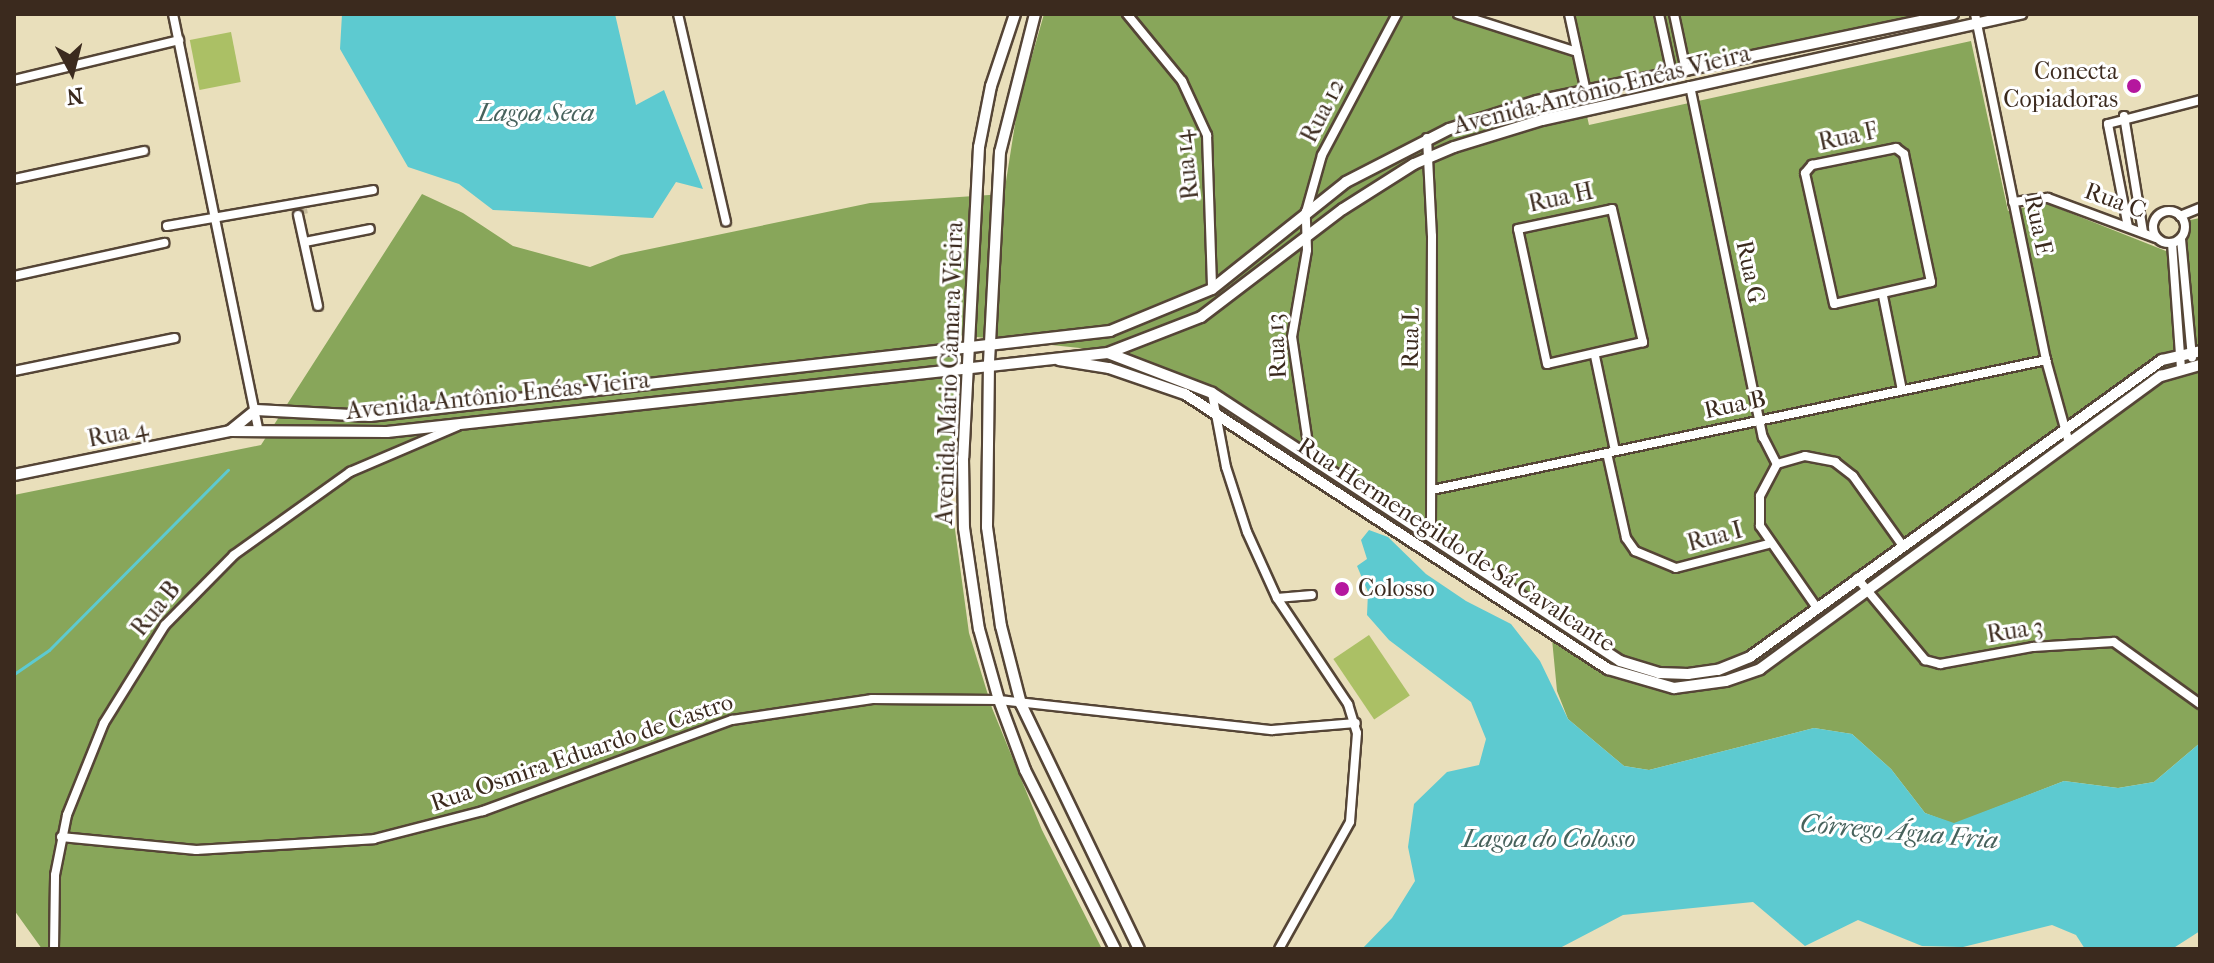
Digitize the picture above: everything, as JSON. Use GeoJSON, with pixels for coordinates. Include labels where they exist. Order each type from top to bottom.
{"type":"FeatureCollection","features":[{"type":"Feature","properties":{"kind":"street"},"geometry":{"type":"LineString","coordinates":[[173,14],[258,429]]}},
{"type":"Feature","properties":{"kind":"street"},"geometry":{"type":"LineString","coordinates":[[678,14],[726,222]]}},
{"type":"Feature","properties":{"kind":"street","name":"Avenida Mário Câmara Vieira"},"geometry":{"type":"LineString","coordinates":[[1015,14],[991,86],[979,147],[964,528],[979,629],[999,700],[1025,770],[1115,949]]}},
{"type":"Feature","properties":{"kind":"street","name":"Avenida Mário Câmara Vieira"},"geometry":{"type":"LineString","coordinates":[[1035,14],[1000,152],[989,363],[987,527],[1001,626],[1021,704],[1139,949]]}},
{"type":"Feature","properties":{"kind":"street","name":"Rua 14"},"geometry":{"type":"LineString","coordinates":[[1127,14],[1182,81],[1205,126],[1211,157],[1212,289]]}},
{"type":"Feature","properties":{"kind":"street","name":"Rua 12"},"geometry":{"type":"LineString","coordinates":[[1307,233],[1306,212],[1332,133],[1397,14]]}},
{"type":"Feature","properties":{"kind":"street"},"geometry":{"type":"LineString","coordinates":[[1458,14],[1577,52]]}},
{"type":"Feature","properties":{"kind":"street"},"geometry":{"type":"LineString","coordinates":[[1569,14],[1586,92]]}},
{"type":"Feature","properties":{"kind":"street"},"geometry":{"type":"LineString","coordinates":[[1659,14],[1672,74]]}},
{"type":"Feature","properties":{"kind":"street"},"geometry":{"type":"LineString","coordinates":[[1674,14],[1686,71]]}},
{"type":"Feature","properties":{"kind":"street","name":"Avenida Antônio Enéas Vieira"},"geometry":{"type":"LineString","coordinates":[[256,410],[370,416],[969,347],[990,342],[1110,331],[1212,289],[1346,182],[1427,138],[1513,108],[1953,14]]}},
{"type":"Feature","properties":{"kind":"street","name":"Avenida Antônio Enéas Vieira"},"geometry":{"type":"LineString","coordinates":[[230,431],[258,429],[364,433],[989,363],[1108,353],[1180,327],[1225,303],[1307,233],[1429,157],[1542,120],[1976,19],[2021,14]]}},
{"type":"Feature","properties":{"kind":"street","name":"Rua E"},"geometry":{"type":"LineString","coordinates":[[1976,19],[2046,360],[2062,432],[2069,443]]}},
{"type":"Feature","properties":{"kind":"street"},"geometry":{"type":"LineString","coordinates":[[14,80],[179,40]]}},
{"type":"Feature","properties":{"kind":"street","name":"Rua G"},"geometry":{"type":"LineString","coordinates":[[1690,86],[1760,420],[1777,464]]}},
{"type":"Feature","properties":{"kind":"street"},"geometry":{"type":"LineString","coordinates":[[2128,227],[2107,128],[2124,116],[2200,100]]}},
{"type":"Feature","properties":{"kind":"street"},"geometry":{"type":"LineString","coordinates":[[2124,116],[2143,232]]}},
{"type":"Feature","properties":{"kind":"street","name":"Rua L"},"geometry":{"type":"LineString","coordinates":[[1427,138],[1431,537]]}},
{"type":"Feature","properties":{"kind":"street","name":"Rua F"},"geometry":{"type":"LineString","coordinates":[[1896,148],[1904,154],[1932,280],[1883,296],[1831,302],[1805,173],[1809,166],[1896,148]]}},
{"type":"Feature","properties":{"kind":"street"},"geometry":{"type":"LineString","coordinates":[[14,179],[144,151]]}},
{"type":"Feature","properties":{"kind":"street"},"geometry":{"type":"LineString","coordinates":[[167,226],[215,217],[300,211],[373,190]]}},
{"type":"Feature","properties":{"kind":"street","name":"Rua C"},"geometry":{"type":"LineString","coordinates":[[2013,202],[2048,198],[2156,238]]}},
{"type":"Feature","properties":{"kind":"street","name":"Rua H"},"geometry":{"type":"LineString","coordinates":[[1608,208],[1616,213],[1643,342],[1595,356],[1544,362],[1517,233],[1524,225],[1608,208]]}},
{"type":"Feature","properties":{"kind":"street"},"geometry":{"type":"LineString","coordinates":[[2180,216],[2200,208]]}},
{"type":"Feature","properties":{"kind":"street"},"geometry":{"type":"LineString","coordinates":[[300,211],[318,306]]}},
{"type":"Feature","properties":{"kind":"street"},"geometry":{"type":"LineString","coordinates":[[2139,212],[2158,216],[2170,211],[2180,216],[2185,225],[2176,241],[2181,368]]}},
{"type":"Feature","properties":{"kind":"street"},"geometry":{"type":"LineString","coordinates":[[2158,216],[2153,228],[2156,238],[2176,241]]}},
{"type":"Feature","properties":{"kind":"street"},"geometry":{"type":"LineString","coordinates":[[305,242],[370,229]]}},
{"type":"Feature","properties":{"kind":"street","name":"Rua 13"},"geometry":{"type":"LineString","coordinates":[[1307,233],[1292,337],[1310,457]]}},
{"type":"Feature","properties":{"kind":"street"},"geometry":{"type":"LineString","coordinates":[[2176,241],[2196,365]]}},
{"type":"Feature","properties":{"kind":"street"},"geometry":{"type":"LineString","coordinates":[[14,276],[164,243]]}},
{"type":"Feature","properties":{"kind":"street"},"geometry":{"type":"LineString","coordinates":[[1883,296],[1902,390]]}},
{"type":"Feature","properties":{"kind":"street"},"geometry":{"type":"LineString","coordinates":[[14,371],[175,338]]}},
{"type":"Feature","properties":{"kind":"street","name":"Rua Hermenegildo de Sá Cavalcante"},"geometry":{"type":"LineString","coordinates":[[1108,353],[1212,393],[1620,661],[1659,673],[1708,672],[1744,661],[2062,432],[2179,354],[2196,351]]}},
{"type":"Feature","properties":{"kind":"street"},"geometry":{"type":"LineString","coordinates":[[1595,356],[1611,452]]}},
{"type":"Feature","properties":{"kind":"street","name":"Rua Hermenegildo de Sá Cavalcante"},"geometry":{"type":"LineString","coordinates":[[1042,358],[1147,379],[1212,408],[1544,630],[1634,680],[1692,687],[1752,673],[2161,376],[2196,365]]}},
{"type":"Feature","properties":{"kind":"street","name":"Rua B"},"geometry":{"type":"LineString","coordinates":[[1432,490],[2046,360]]}},
{"type":"Feature","properties":{"kind":"street"},"geometry":{"type":"LineString","coordinates":[[1212,393],[1212,408],[1247,532],[1277,598],[1312,644],[1356,723],[1358,765],[1350,822],[1279,949]]}},
{"type":"Feature","properties":{"kind":"street"},"geometry":{"type":"LineString","coordinates":[[230,431],[256,410]]}},
{"type":"Feature","properties":{"kind":"street","name":"Rua B"},"geometry":{"type":"LineString","coordinates":[[54,949],[61,837],[104,723],[165,625],[200,586],[234,555],[358,467],[462,424]]}},
{"type":"Feature","properties":{"kind":"street","name":"Rua 4"},"geometry":{"type":"LineString","coordinates":[[14,475],[230,431]]}},
{"type":"Feature","properties":{"kind":"street","name":"Rua I"},"geometry":{"type":"LineString","coordinates":[[1611,452],[1627,542],[1659,564],[1676,568],[1768,544]]}},
{"type":"Feature","properties":{"kind":"street"},"geometry":{"type":"LineString","coordinates":[[1817,608],[1768,544],[1760,526],[1759,501],[1777,464],[1805,456],[1835,462],[1853,476],[1903,546]]}},
{"type":"Feature","properties":{"kind":"street","name":"Rua 3"},"geometry":{"type":"LineString","coordinates":[[1857,578],[1912,651],[1931,662],[2114,642],[2200,704]]}},
{"type":"Feature","properties":{"kind":"street"},"geometry":{"type":"LineString","coordinates":[[1277,598],[1312,595]]}},
{"type":"Feature","properties":{"kind":"street","name":"Rua Osmira Eduardo de Castro"},"geometry":{"type":"LineString","coordinates":[[61,837],[196,850],[374,839],[483,811],[732,720],[872,699],[999,700],[1272,730],[1356,723]]}},
{"type":"Feature","properties":{"kind":"green space"},"geometry":{"type":"Polygon","coordinates":[[[1044,14],[1445,14],[1573,55],[1589,125],[1971,41],[2008,211],[2045,203],[2166,251],[2186,244],[2190,220],[2200,218],[2200,743],[2154,782],[2118,788],[2064,781],[1954,824],[1925,813],[1891,769],[1852,734],[1814,728],[1649,770],[1624,766],[1568,719],[1557,691],[1549,608],[1321,455],[1193,378],[1127,353],[958,335],[951,500],[969,633],[992,708],[1042,830],[1102,949],[42,949],[14,910],[14,495],[261,445],[422,194],[463,213],[513,246],[590,267],[621,255],[870,203],[1004,194],[1018,105],[1044,14]]]}},
{"type":"Feature","properties":{"kind":"green space"},"geometry":{"type":"Polygon","coordinates":[[[1573,14],[1940,14],[1589,89],[1573,14]]]}},
{"type":"Feature","properties":{"kind":"green space"},"geometry":{"type":"Polygon","coordinates":[[[231,32],[241,82],[200,90],[190,40],[231,32]]]}},
{"type":"Feature","properties":{"kind":"green space"},"geometry":{"type":"Polygon","coordinates":[[[1369,635],[1410,696],[1374,720],[1333,659],[1369,635]]]}},
{"type":"Feature","properties":{"kind":"water","name":"Lagoa Seca"},"geometry":{"type":"Polygon","coordinates":[[[342,14],[615,14],[636,105],[664,90],[703,189],[676,182],[653,218],[493,210],[459,184],[408,167],[340,49],[342,14]]]}},
{"type":"Feature","properties":{"kind":"water","name":"Lagoa do Colosso"},"geometry":{"type":"Polygon","coordinates":[[[1369,530],[1388,537],[1426,574],[1466,601],[1511,624],[1540,661],[1568,719],[1624,766],[1649,770],[1814,728],[1852,734],[1891,769],[1925,813],[1954,823],[2064,781],[2118,788],[2154,782],[2200,743],[2200,931],[2172,949],[2085,949],[2076,935],[2052,925],[1963,947],[1922,946],[1858,920],[1805,946],[1753,902],[1623,915],[1558,949],[1362,949],[1392,918],[1415,881],[1408,847],[1414,804],[1447,772],[1479,765],[1486,739],[1471,702],[1389,640],[1367,615],[1368,592],[1357,566],[1367,559],[1361,540],[1369,530]]]}},
{"type":"Feature","properties":{"kind":"waterway"},"geometry":{"type":"LineString","coordinates":[[14,674],[49,650],[228,470]]}},
{"type":"Feature","properties":{"kind":"tunnel"},"geometry":{"type":"LineString","coordinates":[[303,209],[304,214]]}},
{"type":"Feature","properties":{"kind":"place","name":"Conecta Copiadoras"},"geometry":{"type":"Point","coordinates":[2134,86]}},
{"type":"Feature","properties":{"kind":"place","name":"Colosso"},"geometry":{"type":"Point","coordinates":[1342,589]}},
{"type":"Feature","properties":{"kind":"water label","name":"Córrego Água Fria"},"geometry":{"type":"Point","coordinates":[1899,832]}}]}
